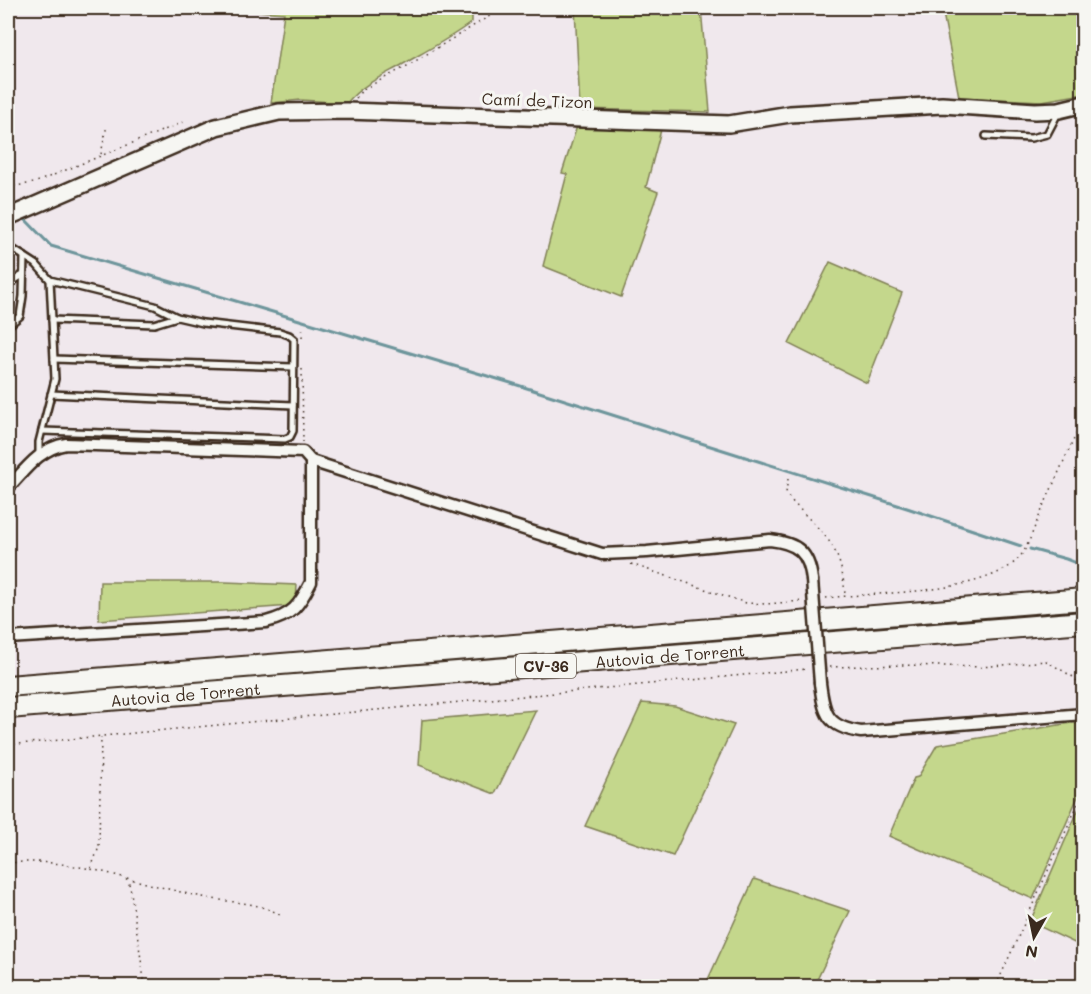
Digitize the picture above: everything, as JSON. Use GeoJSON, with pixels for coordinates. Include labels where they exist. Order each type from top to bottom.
{"type":"FeatureCollection","features":[{"type":"Feature","properties":{"kind":"highway","name":"Autovia de Torrent"},"geometry":{"type":"LineString","coordinates":[[8,686],[1083,599]]}},
{"type":"Feature","properties":{"kind":"highway","name":"Autovia de Torrent"},"geometry":{"type":"LineString","coordinates":[[8,709],[1083,622]]}},
{"type":"Feature","properties":{"kind":"street","name":"Camí de Tizon"},"geometry":{"type":"LineString","coordinates":[[8,217],[216,127],[279,112],[346,111],[729,124],[790,114],[942,105],[1035,111],[1059,110],[1083,104]]}},
{"type":"Feature","properties":{"kind":"street"},"geometry":{"type":"LineString","coordinates":[[8,488],[39,456],[54,446],[66,444],[307,457],[602,554],[770,540],[785,542],[797,548],[807,557],[812,580],[824,711],[833,723],[861,732],[1083,714]]}},
{"type":"Feature","properties":{"kind":"street"},"geometry":{"type":"LineString","coordinates":[[8,638],[266,622],[280,619],[293,612],[303,599],[311,582],[307,457]]}},
{"type":"Feature","properties":{"kind":"lane"},"geometry":{"type":"LineString","coordinates":[[986,136],[1031,138],[1047,134],[1059,110]]}},
{"type":"Feature","properties":{"kind":"lane"},"geometry":{"type":"LineString","coordinates":[[8,246],[36,264],[50,280],[155,306],[177,317],[203,323],[289,334],[294,339],[293,431],[290,437],[285,439],[42,431]]}},
{"type":"Feature","properties":{"kind":"lane"},"geometry":{"type":"LineString","coordinates":[[8,326],[20,316],[24,256]]}},
{"type":"Feature","properties":{"kind":"lane"},"geometry":{"type":"LineString","coordinates":[[8,284],[23,275]]}},
{"type":"Feature","properties":{"kind":"lane"},"geometry":{"type":"LineString","coordinates":[[39,456],[39,441],[55,379],[50,280]]}},
{"type":"Feature","properties":{"kind":"lane"},"geometry":{"type":"LineString","coordinates":[[52,320],[154,324],[177,317]]}},
{"type":"Feature","properties":{"kind":"lane"},"geometry":{"type":"LineString","coordinates":[[54,359],[293,367]]}},
{"type":"Feature","properties":{"kind":"lane"},"geometry":{"type":"LineString","coordinates":[[51,394],[293,405]]}},
{"type":"Feature","properties":{"kind":"path"},"geometry":{"type":"LineString","coordinates":[[194,8],[214,10]]}},
{"type":"Feature","properties":{"kind":"path"},"geometry":{"type":"LineString","coordinates":[[346,111],[362,90],[503,8]]}},
{"type":"Feature","properties":{"kind":"path"},"geometry":{"type":"LineString","coordinates":[[8,187],[34,183],[184,122]]}},
{"type":"Feature","properties":{"kind":"path"},"geometry":{"type":"LineString","coordinates":[[101,155],[107,125]]}},
{"type":"Feature","properties":{"kind":"path"},"geometry":{"type":"LineString","coordinates":[[302,338],[303,326]]}},
{"type":"Feature","properties":{"kind":"path"},"geometry":{"type":"LineString","coordinates":[[302,361],[307,457]]}},
{"type":"Feature","properties":{"kind":"path"},"geometry":{"type":"LineString","coordinates":[[822,599],[966,583],[1000,572],[1017,560],[1030,539],[1083,418]]}},
{"type":"Feature","properties":{"kind":"path"},"geometry":{"type":"LineString","coordinates":[[788,479],[786,491],[789,498],[825,534],[838,554],[843,573],[845,596]]}},
{"type":"Feature","properties":{"kind":"path"},"geometry":{"type":"LineString","coordinates":[[624,561],[746,603],[811,600]]}},
{"type":"Feature","properties":{"kind":"path"},"geometry":{"type":"LineString","coordinates":[[822,668],[903,665],[981,667],[1046,661],[1075,678],[1083,694]]}},
{"type":"Feature","properties":{"kind":"path"},"geometry":{"type":"LineString","coordinates":[[8,745],[810,669]]}},
{"type":"Feature","properties":{"kind":"path"},"geometry":{"type":"LineString","coordinates":[[91,868],[99,847],[101,737]]}},
{"type":"Feature","properties":{"kind":"path"},"geometry":{"type":"LineString","coordinates":[[996,987],[1083,791]]}},
{"type":"Feature","properties":{"kind":"path"},"geometry":{"type":"LineString","coordinates":[[8,863],[46,863],[91,868],[207,898],[257,906],[280,915]]}},
{"type":"Feature","properties":{"kind":"path"},"geometry":{"type":"LineString","coordinates":[[126,878],[130,886],[145,987]]}},
{"type":"Feature","properties":{"kind":"green space"},"geometry":{"type":"Polygon","coordinates":[[[218,8],[472,8],[472,22],[358,91],[347,103],[301,100],[271,103],[284,13],[218,8]]]}},
{"type":"Feature","properties":{"kind":"green space"},"geometry":{"type":"Polygon","coordinates":[[[575,8],[701,8],[710,112],[580,109],[575,8]]]}},
{"type":"Feature","properties":{"kind":"green space"},"geometry":{"type":"Polygon","coordinates":[[[942,8],[1083,8],[1083,94],[1042,101],[959,97],[942,8]]]}},
{"type":"Feature","properties":{"kind":"green space"},"geometry":{"type":"Polygon","coordinates":[[[578,123],[662,126],[646,187],[658,192],[621,297],[543,266],[567,174],[562,173],[578,123]]]}},
{"type":"Feature","properties":{"kind":"green space"},"geometry":{"type":"Polygon","coordinates":[[[830,262],[902,293],[867,383],[789,344],[830,262]]]}},
{"type":"Feature","properties":{"kind":"green space"},"geometry":{"type":"Polygon","coordinates":[[[100,582],[225,582],[297,585],[296,601],[291,606],[99,620],[100,582]]]}},
{"type":"Feature","properties":{"kind":"green space"},"geometry":{"type":"Polygon","coordinates":[[[642,703],[675,706],[734,725],[673,856],[585,826],[642,703]]]}},
{"type":"Feature","properties":{"kind":"green space"},"geometry":{"type":"Polygon","coordinates":[[[536,710],[495,794],[419,765],[422,720],[536,710]]]}},
{"type":"Feature","properties":{"kind":"green space"},"geometry":{"type":"Polygon","coordinates":[[[1071,723],[1083,724],[1083,785],[1033,899],[889,836],[914,778],[918,777],[937,745],[1071,723]]]}},
{"type":"Feature","properties":{"kind":"green space"},"geometry":{"type":"Polygon","coordinates":[[[1083,799],[1084,947],[1030,922],[1083,799]]]}},
{"type":"Feature","properties":{"kind":"green space"},"geometry":{"type":"Polygon","coordinates":[[[754,879],[850,911],[814,986],[705,986],[754,879]]]}},
{"type":"Feature","properties":{"kind":"waterway"},"geometry":{"type":"LineString","coordinates":[[8,200],[12,206]]}},
{"type":"Feature","properties":{"kind":"waterway"},"geometry":{"type":"LineString","coordinates":[[24,218],[51,246],[511,383],[1021,546]]}},
{"type":"Feature","properties":{"kind":"waterway"},"geometry":{"type":"LineString","coordinates":[[1030,549],[1084,566]]}}]}
